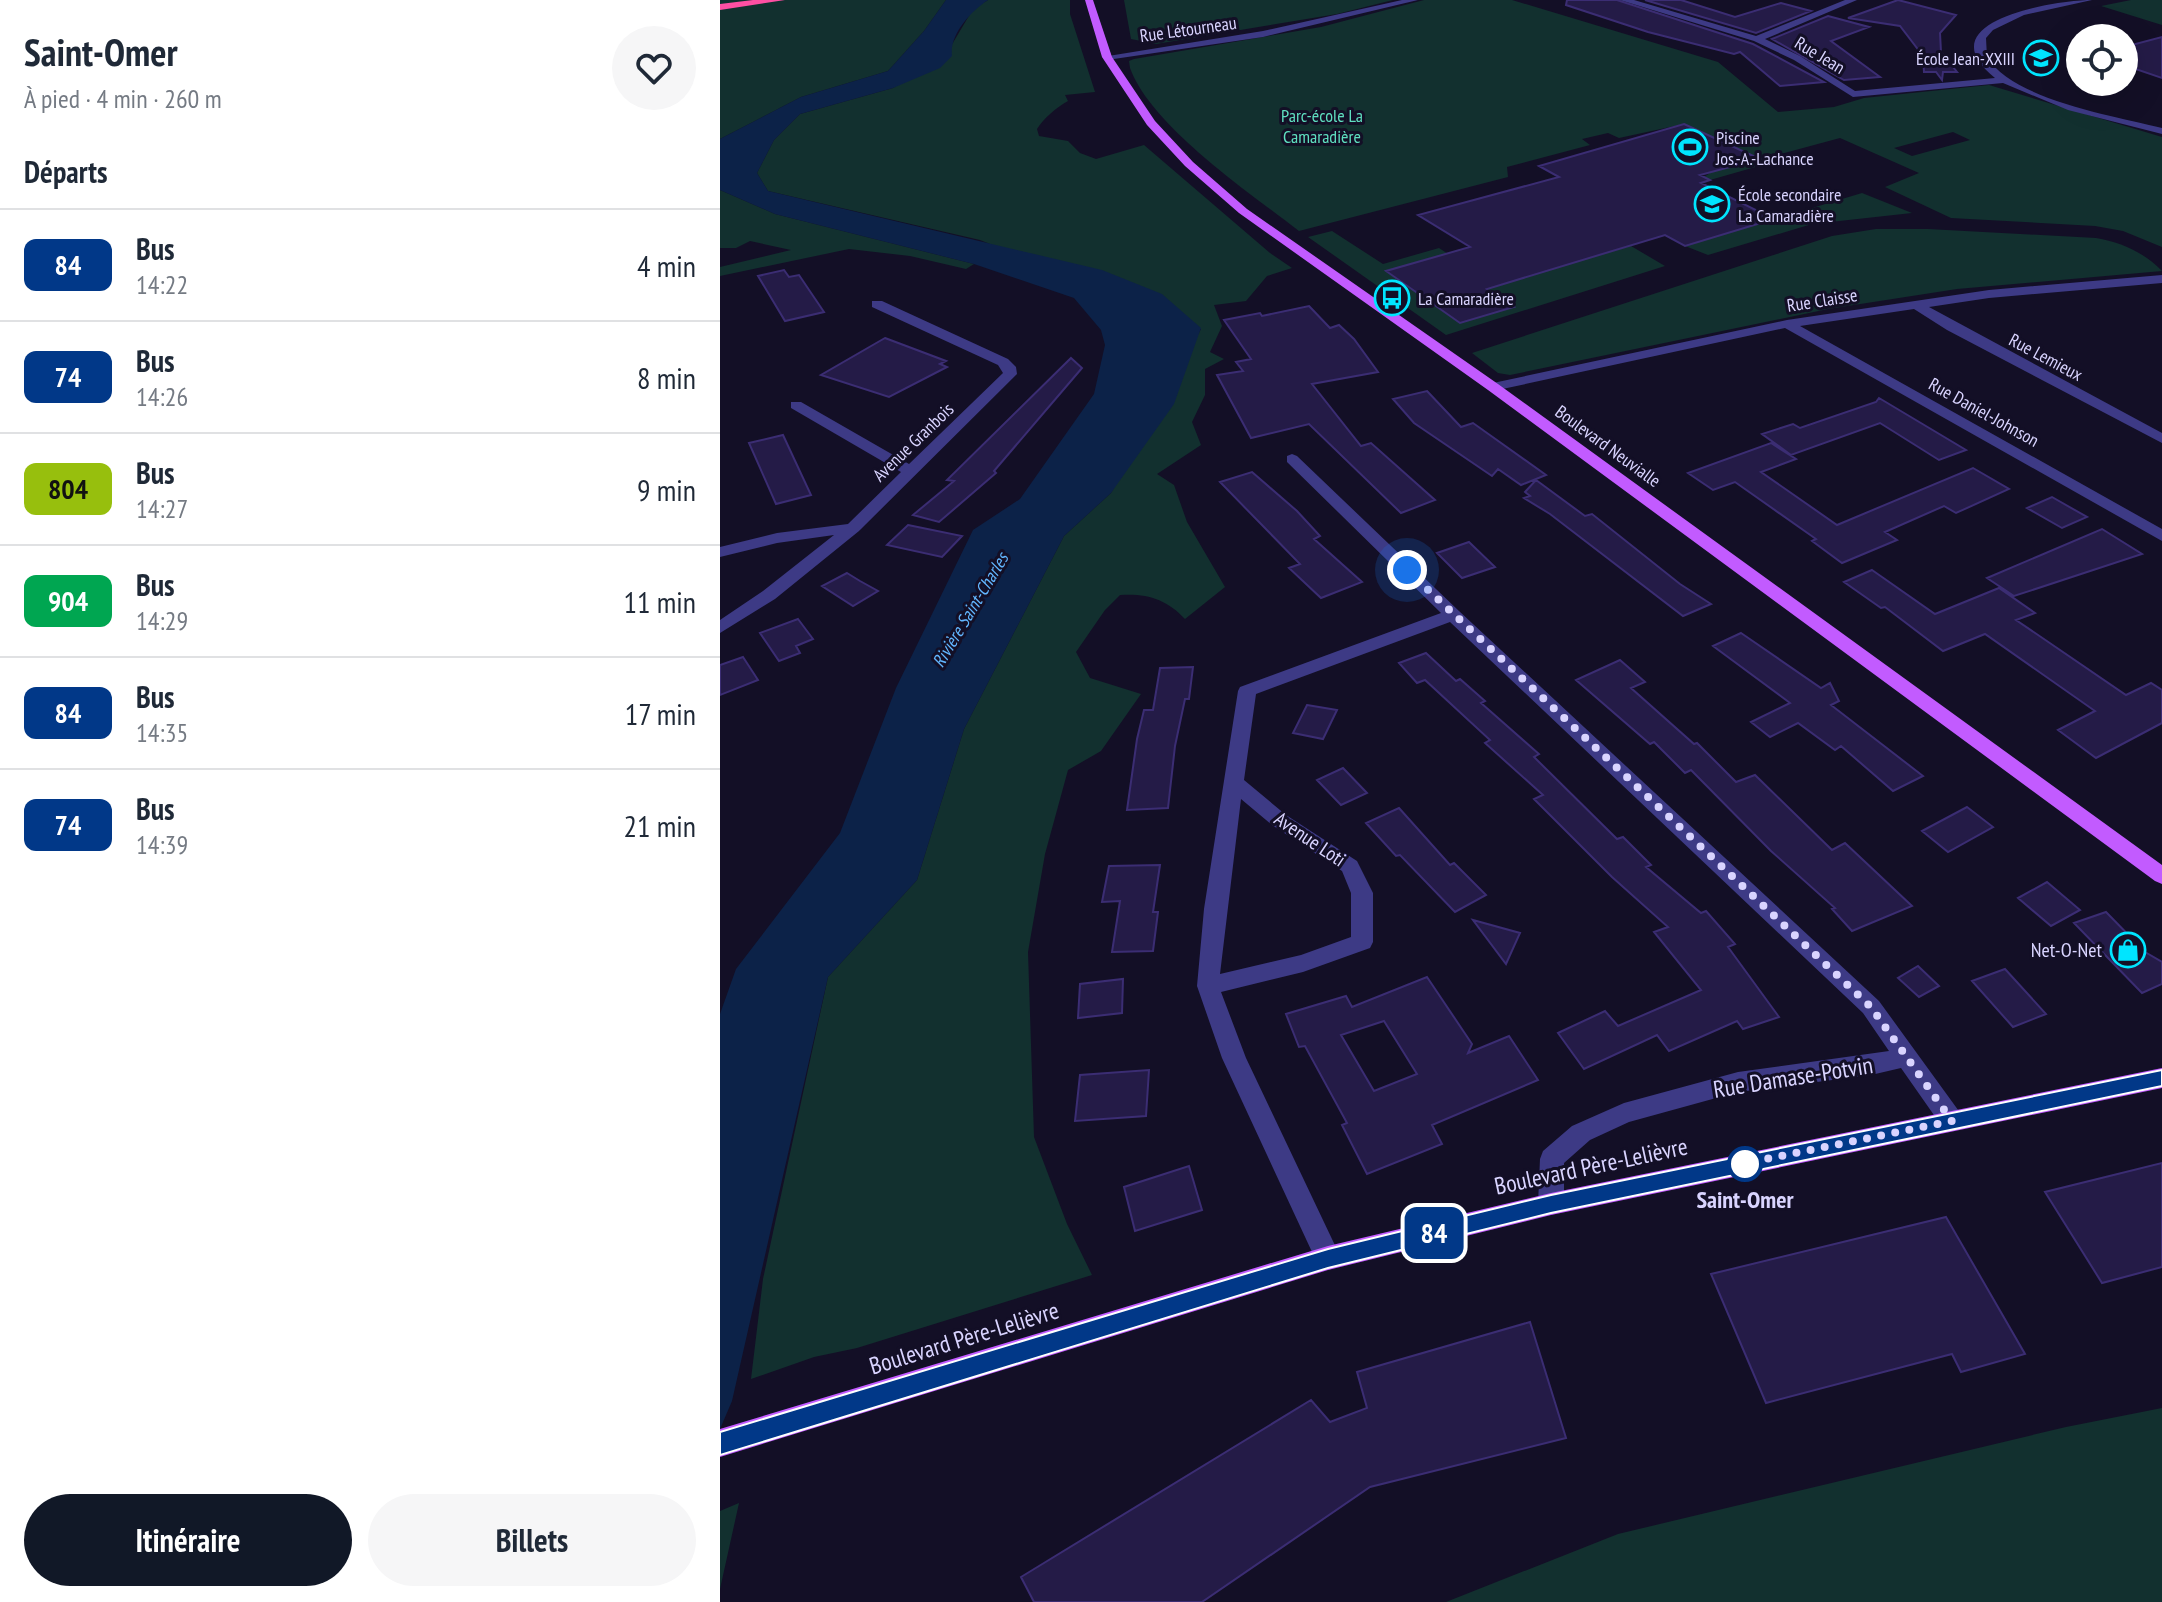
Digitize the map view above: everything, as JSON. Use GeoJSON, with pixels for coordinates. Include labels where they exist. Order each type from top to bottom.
{"type":"FeatureCollection","features":[{"type":"Feature","properties":{"kind":"highway"},"geometry":{"type":"LineString","coordinates":[[720,7],[780,0]]}},
{"type":"Feature","properties":{"kind":"main road","name":"Boulevard Neuvialle"},"geometry":{"type":"LineString","coordinates":[[1089,0],[1107,57],[1151,123],[1189,164],[1243,211],[1493,387],[2162,876]]}},
{"type":"Feature","properties":{"kind":"main road","name":"Boulevard Père-Lelièvre"},"geometry":{"type":"LineString","coordinates":[[725,1442],[1328,1258],[1551,1204],[2162,1078]]}},
{"type":"Feature","properties":{"kind":"street","name":"Rue Létourneau"},"geometry":{"type":"LineString","coordinates":[[1107,57],[1263,34],[1414,0]]}},
{"type":"Feature","properties":{"kind":"street","name":"Rue Jean"},"geometry":{"type":"LineString","coordinates":[[1624,0],[1757,39],[1797,58],[1853,94],[2006,80]]}},
{"type":"Feature","properties":{"kind":"street"},"geometry":{"type":"LineString","coordinates":[[1757,39],[1853,0]]}},
{"type":"Feature","properties":{"kind":"street"},"geometry":{"type":"LineString","coordinates":[[2088,0],[2013,16],[1992,25],[1982,33],[1979,49],[1982,56],[1993,71],[2006,80],[2059,103],[2162,131]]}},
{"type":"Feature","properties":{"kind":"street"},"geometry":{"type":"LineString","coordinates":[[1820,4],[1832,8]]}},
{"type":"Feature","properties":{"kind":"street","name":"Rue Claisse"},"geometry":{"type":"LineString","coordinates":[[1493,387],[1787,324],[1989,294],[2162,279]]}},
{"type":"Feature","properties":{"kind":"street","name":"Avenue Granbois"},"geometry":{"type":"LineString","coordinates":[[720,628],[769,595],[853,528],[1006,380],[1009,367],[877,304]]}},
{"type":"Feature","properties":{"kind":"street","name":"Rue Lemieux"},"geometry":{"type":"LineString","coordinates":[[1915,304],[1952,327],[2162,439]]}},
{"type":"Feature","properties":{"kind":"street","name":"Rue Daniel-Johnson"},"geometry":{"type":"LineString","coordinates":[[1787,324],[2162,536]]}},
{"type":"Feature","properties":{"kind":"street"},"geometry":{"type":"LineString","coordinates":[[796,405],[911,472]]}},
{"type":"Feature","properties":{"kind":"street"},"geometry":{"type":"LineString","coordinates":[[1292,459],[1453,615],[1871,1007],[1952,1121]]}},
{"type":"Feature","properties":{"kind":"street"},"geometry":{"type":"LineString","coordinates":[[720,552],[777,538],[853,528]]}},
{"type":"Feature","properties":{"kind":"street"},"geometry":{"type":"LineString","coordinates":[[1328,1258],[1234,1058],[1208,986],[1247,691],[1453,615]]}},
{"type":"Feature","properties":{"kind":"street","name":"Avenue Loti"},"geometry":{"type":"LineString","coordinates":[[1208,986],[1303,963],[1362,942],[1362,893],[1350,866],[1279,820],[1233,782]]}},
{"type":"Feature","properties":{"kind":"street","name":"Rue Damase-Potvin"},"geometry":{"type":"LineString","coordinates":[[1551,1204],[1552,1159],[1581,1133],[1624,1113],[1738,1082],[1871,1065],[1905,1057]]}},
{"type":"Feature","properties":{"kind":"green space"},"geometry":{"type":"Polygon","coordinates":[[[720,0],[946,0],[924,31],[888,71],[801,97],[720,139],[720,0]]]}},
{"type":"Feature","properties":{"kind":"green space"},"geometry":{"type":"Polygon","coordinates":[[[988,0],[1070,0],[1070,14],[1095,92],[1065,95],[1068,101],[1043,121],[1037,129],[1039,136],[1068,141],[1080,153],[1096,159],[1144,145],[1270,253],[1292,268],[1267,276],[1246,301],[1214,305],[1222,326],[1210,352],[1224,359],[1205,369],[1205,395],[1192,422],[1201,445],[1157,474],[1174,485],[1187,522],[1225,587],[1185,619],[1156,599],[1120,595],[1105,610],[1076,652],[1090,678],[1141,694],[1101,751],[1068,770],[1045,854],[1028,952],[1034,1137],[1067,1224],[1092,1275],[857,1348],[814,1357],[751,1379],[763,1279],[828,977],[917,880],[964,729],[1064,536],[1111,493],[1201,329],[980,240],[768,191],[757,173],[774,140],[800,114],[893,88],[951,46],[973,9],[988,0]]]}},
{"type":"Feature","properties":{"kind":"green space"},"geometry":{"type":"Polygon","coordinates":[[[1124,0],[1393,0],[1337,14],[1156,44],[1131,39],[1124,0]]]}},
{"type":"Feature","properties":{"kind":"green space","name":"Parc-école La Camaradière"},"geometry":{"type":"Polygon","coordinates":[[[1424,0],[1512,0],[1718,62],[1778,112],[1834,107],[1864,98],[1989,85],[2162,137],[2162,247],[2123,231],[2095,226],[1951,218],[1885,187],[1919,173],[1840,138],[1766,158],[1773,162],[1710,180],[1704,177],[1713,171],[1759,158],[1684,124],[1619,138],[1608,133],[1582,139],[1590,145],[1507,167],[1508,177],[1299,231],[1204,157],[1158,113],[1141,90],[1129,61],[1321,27],[1424,0]],[[1953,132],[1894,148],[1912,156],[1970,140],[1953,132]]]}},
{"type":"Feature","properties":{"kind":"green space"},"geometry":{"type":"Polygon","coordinates":[[[2131,0],[2162,0],[2162,25],[2101,6],[2131,0]]]}},
{"type":"Feature","properties":{"kind":"green space"},"geometry":{"type":"Polygon","coordinates":[[[720,190],[775,214],[974,264],[966,269],[910,256],[849,249],[720,276],[720,267],[791,250],[750,241],[736,248],[720,248],[720,190]]]}},
{"type":"Feature","properties":{"kind":"green space"},"geometry":{"type":"Polygon","coordinates":[[[1862,193],[1912,213],[1812,224],[1708,255],[1685,246],[1862,193]]]}},
{"type":"Feature","properties":{"kind":"green space"},"geometry":{"type":"Polygon","coordinates":[[[1876,229],[2096,238],[2132,249],[2162,271],[1957,289],[1828,309],[1510,375],[1498,373],[1472,353],[1832,236],[1876,229]]]}},
{"type":"Feature","properties":{"kind":"green space"},"geometry":{"type":"Polygon","coordinates":[[[1332,231],[1383,264],[1439,248],[1477,273],[1468,277],[1437,256],[1386,271],[1460,323],[1513,307],[1484,287],[1631,246],[1665,266],[1446,335],[1405,306],[1409,304],[1398,296],[1393,297],[1308,237],[1332,231]]]}},
{"type":"Feature","properties":{"kind":"green space"},"geometry":{"type":"Polygon","coordinates":[[[2162,1408],[2162,1602],[1446,1602],[1618,1534],[2066,1427],[2162,1408]]]}},
{"type":"Feature","properties":{"kind":"green space"},"geometry":{"type":"Polygon","coordinates":[[[739,1503],[720,1589],[720,1511],[739,1503]]]}},
{"type":"Feature","properties":{"kind":"water","name":"Rivière Saint-Charles"},"geometry":{"type":"Polygon","coordinates":[[[946,0],[988,0],[962,24],[954,40],[952,56],[940,68],[893,88],[800,114],[774,140],[757,173],[768,191],[1102,270],[1162,294],[1201,328],[1174,404],[1111,493],[1064,536],[964,729],[917,880],[828,977],[732,1401],[720,1429],[720,1014],[736,969],[840,833],[896,688],[973,530],[1020,499],[1094,394],[1105,345],[1101,330],[1074,298],[974,264],[775,214],[720,190],[720,139],[801,97],[888,71],[924,31],[946,0]]]}},
{"type":"Feature","properties":{"kind":"building"},"geometry":{"type":"Polygon","coordinates":[[[1567,0],[1617,0],[1753,44],[1824,82],[1780,86],[1740,52],[1734,54],[1648,32],[1566,5],[1567,0]]]}},
{"type":"Feature","properties":{"kind":"building"},"geometry":{"type":"Polygon","coordinates":[[[1645,0],[1681,0],[1735,17],[1781,3],[1811,11],[1756,33],[1645,0]]]}},
{"type":"Feature","properties":{"kind":"building"},"geometry":{"type":"Polygon","coordinates":[[[1898,0],[1956,15],[1940,33],[1941,52],[1957,72],[1943,72],[1942,80],[1936,72],[1924,72],[1923,56],[1900,26],[1848,18],[1898,0]]]}},
{"type":"Feature","properties":{"kind":"building"},"geometry":{"type":"Polygon","coordinates":[[[1828,16],[1869,27],[1831,41],[1880,77],[1844,80],[1772,39],[1828,16]]]}},
{"type":"Feature","properties":{"kind":"building"},"geometry":{"type":"Polygon","coordinates":[[[2162,37],[2162,78],[2138,70],[2138,43],[2162,37]]]}},
{"type":"Feature","properties":{"kind":"building"},"geometry":{"type":"Polygon","coordinates":[[[1684,124],[1760,159],[1700,175],[1710,180],[1701,183],[1774,219],[1685,246],[1665,235],[1487,289],[1514,307],[1460,323],[1386,271],[1470,247],[1418,215],[1559,177],[1539,166],[1684,124]]]}},
{"type":"Feature","properties":{"kind":"building"},"geometry":{"type":"Polygon","coordinates":[[[784,270],[789,277],[799,275],[824,312],[785,321],[758,276],[784,270]]]}},
{"type":"Feature","properties":{"kind":"building"},"geometry":{"type":"Polygon","coordinates":[[[1309,306],[1330,328],[1339,325],[1354,339],[1378,372],[1312,384],[1361,446],[1371,443],[1435,500],[1401,513],[1309,424],[1251,438],[1217,375],[1243,371],[1236,362],[1251,359],[1224,320],[1309,306]]]}},
{"type":"Feature","properties":{"kind":"building"},"geometry":{"type":"Polygon","coordinates":[[[885,338],[946,361],[940,364],[947,367],[889,397],[821,375],[885,338]]]}},
{"type":"Feature","properties":{"kind":"building"},"geometry":{"type":"Polygon","coordinates":[[[1071,358],[1082,368],[994,471],[996,473],[939,522],[913,515],[954,481],[947,480],[1071,358]]]}},
{"type":"Feature","properties":{"kind":"building"},"geometry":{"type":"Polygon","coordinates":[[[1427,391],[1461,427],[1473,423],[1546,475],[1521,485],[1498,469],[1492,476],[1414,423],[1393,399],[1427,391]]]}},
{"type":"Feature","properties":{"kind":"building"},"geometry":{"type":"Polygon","coordinates":[[[1879,398],[1966,450],[1939,460],[1880,423],[1791,455],[1762,434],[1793,424],[1800,428],[1876,402],[1879,398]]]}},
{"type":"Feature","properties":{"kind":"building"},"geometry":{"type":"Polygon","coordinates":[[[783,435],[811,495],[776,504],[749,443],[783,435]]]}},
{"type":"Feature","properties":{"kind":"building"},"geometry":{"type":"Polygon","coordinates":[[[1771,443],[1796,459],[1761,472],[1837,525],[1973,468],[2009,489],[1956,513],[1944,506],[1885,532],[1897,540],[1842,563],[1812,541],[1816,539],[1735,482],[1713,490],[1688,473],[1771,443]]]}},
{"type":"Feature","properties":{"kind":"building"},"geometry":{"type":"Polygon","coordinates":[[[1252,472],[1297,511],[1320,536],[1314,539],[1362,582],[1321,598],[1289,568],[1300,564],[1220,482],[1252,472]]]}},
{"type":"Feature","properties":{"kind":"building"},"geometry":{"type":"Polygon","coordinates":[[[1536,480],[1585,516],[1592,514],[1680,584],[1711,604],[1683,616],[1550,514],[1524,498],[1530,496],[1525,492],[1536,480]]]}},
{"type":"Feature","properties":{"kind":"building"},"geometry":{"type":"Polygon","coordinates":[[[2052,497],[2087,517],[2062,528],[2027,508],[2052,497]]]}},
{"type":"Feature","properties":{"kind":"building"},"geometry":{"type":"Polygon","coordinates":[[[908,525],[962,536],[942,557],[887,545],[908,525]]]}},
{"type":"Feature","properties":{"kind":"building"},"geometry":{"type":"Polygon","coordinates":[[[2102,529],[2142,554],[2014,596],[1987,578],[2102,529]]]}},
{"type":"Feature","properties":{"kind":"building"},"geometry":{"type":"Polygon","coordinates":[[[1469,542],[1495,567],[1462,578],[1437,553],[1469,542]]]}},
{"type":"Feature","properties":{"kind":"building"},"geometry":{"type":"Polygon","coordinates":[[[1872,570],[1935,614],[1999,588],[2035,613],[2016,620],[2126,695],[2151,683],[2162,690],[2162,723],[2096,758],[2058,730],[2095,711],[1985,634],[1943,651],[1885,607],[1881,608],[1844,582],[1872,570]]]}},
{"type":"Feature","properties":{"kind":"building"},"geometry":{"type":"Polygon","coordinates":[[[847,573],[878,591],[853,606],[822,586],[847,573]]]}},
{"type":"Feature","properties":{"kind":"building"},"geometry":{"type":"Polygon","coordinates":[[[798,619],[813,639],[796,646],[800,653],[779,661],[760,633],[798,619]]]}},
{"type":"Feature","properties":{"kind":"building"},"geometry":{"type":"Polygon","coordinates":[[[1741,633],[1821,688],[1830,683],[1839,701],[1831,705],[1923,776],[1893,791],[1841,746],[1835,750],[1798,723],[1770,737],[1751,722],[1790,703],[1713,646],[1741,633]]]}},
{"type":"Feature","properties":{"kind":"building"},"geometry":{"type":"Polygon","coordinates":[[[1426,653],[1456,681],[1460,679],[1485,701],[1481,703],[1539,754],[1534,757],[1617,839],[1623,837],[1651,865],[1646,867],[1701,913],[1706,911],[1735,944],[1728,947],[1779,1017],[1743,1029],[1737,1021],[1669,1051],[1657,1035],[1584,1069],[1558,1033],[1605,1011],[1618,1026],[1701,990],[1654,932],[1668,927],[1612,877],[1534,799],[1543,795],[1485,743],[1490,740],[1425,680],[1417,683],[1399,663],[1426,653]]]}},
{"type":"Feature","properties":{"kind":"building"},"geometry":{"type":"Polygon","coordinates":[[[743,657],[758,680],[720,695],[720,665],[743,657]]]}},
{"type":"Feature","properties":{"kind":"building"},"geometry":{"type":"Polygon","coordinates":[[[1620,660],[1645,682],[1631,688],[1694,744],[1697,743],[1736,782],[1755,775],[1832,850],[1845,843],[1912,906],[1852,931],[1832,909],[1835,908],[1771,851],[1691,770],[1685,773],[1654,742],[1650,744],[1576,680],[1620,660]]]}},
{"type":"Feature","properties":{"kind":"building"},"geometry":{"type":"Polygon","coordinates":[[[1193,667],[1189,699],[1185,699],[1175,746],[1168,808],[1127,810],[1137,739],[1144,710],[1153,710],[1160,668],[1193,667]]]}},
{"type":"Feature","properties":{"kind":"building"},"geometry":{"type":"Polygon","coordinates":[[[1307,705],[1337,710],[1323,739],[1293,733],[1307,705]]]}},
{"type":"Feature","properties":{"kind":"building"},"geometry":{"type":"Polygon","coordinates":[[[1343,768],[1367,793],[1341,805],[1317,780],[1343,768]]]}},
{"type":"Feature","properties":{"kind":"building"},"geometry":{"type":"Polygon","coordinates":[[[1967,807],[1993,827],[1948,852],[1922,831],[1967,807]]]}},
{"type":"Feature","properties":{"kind":"building"},"geometry":{"type":"Polygon","coordinates":[[[1399,808],[1450,865],[1454,863],[1486,895],[1455,912],[1366,823],[1399,808]]]}},
{"type":"Feature","properties":{"kind":"building"},"geometry":{"type":"Polygon","coordinates":[[[1160,865],[1153,912],[1158,912],[1153,951],[1112,952],[1120,901],[1102,902],[1109,866],[1160,865]]]}},
{"type":"Feature","properties":{"kind":"building"},"geometry":{"type":"Polygon","coordinates":[[[2047,882],[2080,910],[2051,926],[2018,898],[2047,882]]]}},
{"type":"Feature","properties":{"kind":"building"},"geometry":{"type":"Polygon","coordinates":[[[2106,912],[2145,952],[2162,962],[2162,984],[2142,993],[2074,923],[2106,912]]]}},
{"type":"Feature","properties":{"kind":"building"},"geometry":{"type":"Polygon","coordinates":[[[1473,920],[1520,933],[1506,964],[1473,920]]]}},
{"type":"Feature","properties":{"kind":"building"},"geometry":{"type":"Polygon","coordinates":[[[1918,966],[1939,986],[1919,997],[1898,978],[1918,966]]]}},
{"type":"Feature","properties":{"kind":"building"},"geometry":{"type":"Polygon","coordinates":[[[2005,969],[2046,1014],[2013,1027],[1972,981],[2005,969]]]}},
{"type":"Feature","properties":{"kind":"building"},"geometry":{"type":"Polygon","coordinates":[[[1427,977],[1472,1044],[1468,1053],[1509,1036],[1538,1080],[1432,1125],[1442,1144],[1367,1174],[1342,1125],[1347,1123],[1305,1046],[1299,1047],[1286,1014],[1346,996],[1352,1007],[1427,977]],[[1384,1021],[1341,1035],[1374,1091],[1417,1074],[1384,1021]]]}},
{"type":"Feature","properties":{"kind":"building"},"geometry":{"type":"Polygon","coordinates":[[[1123,979],[1122,1013],[1078,1018],[1080,984],[1123,979]]]}},
{"type":"Feature","properties":{"kind":"building"},"geometry":{"type":"Polygon","coordinates":[[[1149,1070],[1146,1116],[1075,1121],[1080,1075],[1149,1070]]]}},
{"type":"Feature","properties":{"kind":"building"},"geometry":{"type":"Polygon","coordinates":[[[2162,1163],[2162,1267],[2102,1283],[2045,1192],[2162,1163]]]}},
{"type":"Feature","properties":{"kind":"building"},"geometry":{"type":"Polygon","coordinates":[[[1189,1166],[1202,1210],[1135,1231],[1124,1187],[1189,1166]]]}},
{"type":"Feature","properties":{"kind":"building"},"geometry":{"type":"Polygon","coordinates":[[[1946,1217],[2025,1354],[1961,1372],[1952,1354],[1766,1403],[1711,1274],[1946,1217]]]}},
{"type":"Feature","properties":{"kind":"building"},"geometry":{"type":"Polygon","coordinates":[[[1530,1322],[1566,1438],[1370,1487],[1202,1602],[1034,1602],[1021,1577],[1311,1400],[1330,1422],[1367,1408],[1357,1372],[1530,1322]]]}},
{"type":"Feature","properties":{"kind":"bus line","name":"84"},"geometry":{"type":"LineString","coordinates":[[720,1443],[1328,1258],[1551,1204],[2162,1078]]}},
{"type":"Feature","properties":{"kind":"place","name":"École Jean-XXIII"},"geometry":{"type":"Point","coordinates":[2041,58]}},
{"type":"Feature","properties":{"kind":"place","name":"Piscine Jos.-A.-Lachance"},"geometry":{"type":"Point","coordinates":[1690,147]}},
{"type":"Feature","properties":{"kind":"place","name":"École secondaire La Camaradière"},"geometry":{"type":"Point","coordinates":[1712,204]}},
{"type":"Feature","properties":{"kind":"place","name":"La Camaradière"},"geometry":{"type":"Point","coordinates":[1392,298]}},
{"type":"Feature","properties":{"kind":"place","name":"Net-O-Net"},"geometry":{"type":"Point","coordinates":[2128,950]}},
{"type":"Feature","properties":{"kind":"place","name":"Saint-Omer"},"geometry":{"type":"Point","coordinates":[1745,1164]}},
{"type":"Feature","properties":{"kind":"route"},"geometry":{"type":"LineString","coordinates":[[1407,570],[1871,1007],[1952,1121],[1737,1165],[1745,1164]]}}]}
